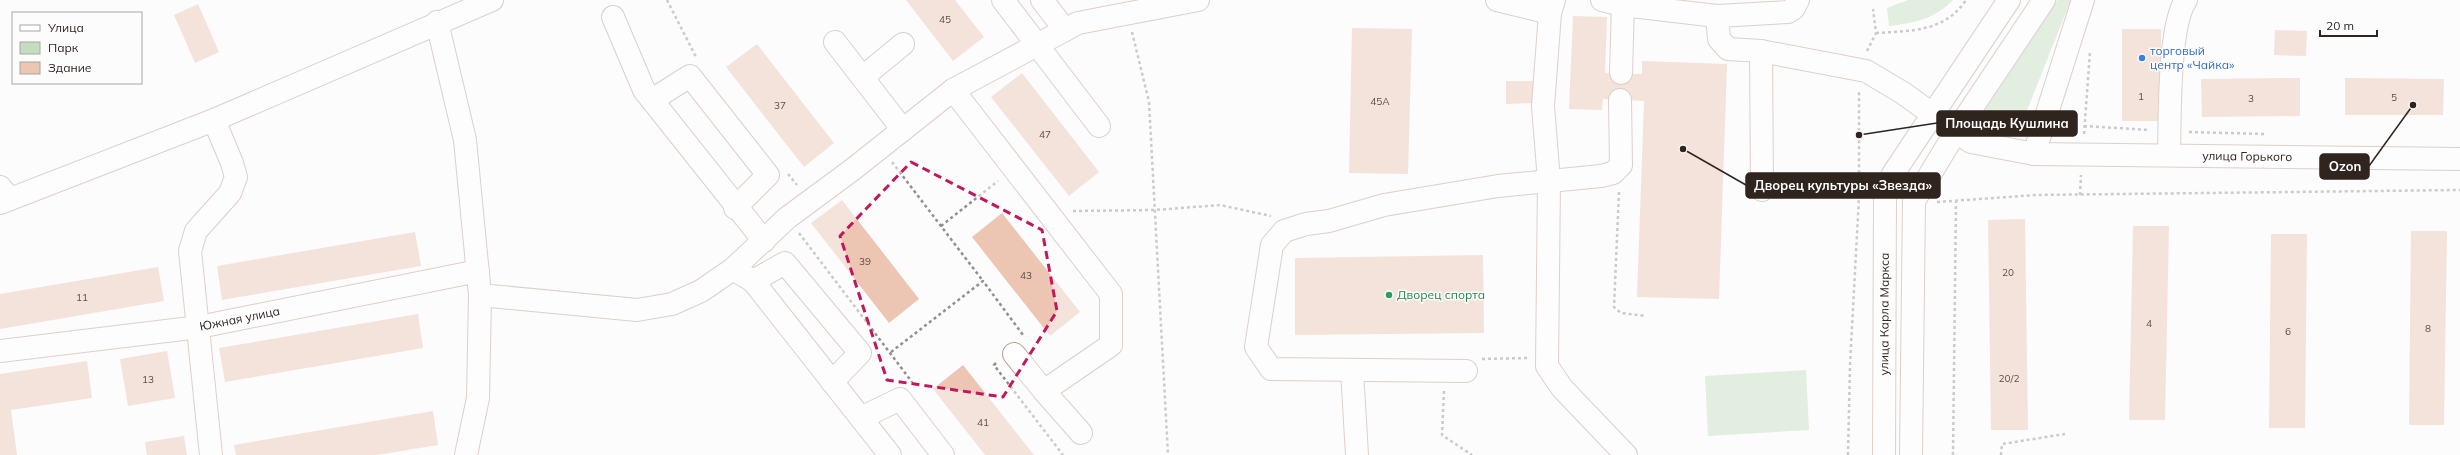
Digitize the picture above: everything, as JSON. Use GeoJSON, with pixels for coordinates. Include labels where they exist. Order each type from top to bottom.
{"type":"FeatureCollection","features":[{"type":"Feature","properties":{"kind":"main road"},"geometry":{"type":"LineString","coordinates":[[3,196],[214,120],[438,22],[492,0]]}},
{"type":"Feature","properties":{"kind":"main road"},"geometry":{"type":"LineString","coordinates":[[1004,0],[1099,126]]}},
{"type":"Feature","properties":{"kind":"main road"},"geometry":{"type":"LineString","coordinates":[[1042,0],[1065,30]]}},
{"type":"Feature","properties":{"kind":"main road"},"geometry":{"type":"LineString","coordinates":[[480,296],[637,310],[672,304],[701,291],[733,269],[787,218],[953,90],[1078,23],[1198,0]]}},
{"type":"Feature","properties":{"kind":"main road"},"geometry":{"type":"LineString","coordinates":[[1498,0],[1552,7],[1543,106],[1549,181],[1547,366],[1562,388],[1626,455]]}},
{"type":"Feature","properties":{"kind":"main road"},"geometry":{"type":"LineString","coordinates":[[1602,0],[1623,5],[1717,16],[1788,12],[1794,8],[1798,0]]}},
{"type":"Feature","properties":{"kind":"main road","name":"улица Карла Маркса"},"geometry":{"type":"LineString","coordinates":[[1884,455],[1885,198],[1893,174],[2009,0]]}},
{"type":"Feature","properties":{"kind":"main road"},"geometry":{"type":"LineString","coordinates":[[1911,455],[1914,201],[1956,133],[2044,0]]}},
{"type":"Feature","properties":{"kind":"main road"},"geometry":{"type":"LineString","coordinates":[[2034,154],[2082,0]]}},
{"type":"Feature","properties":{"kind":"main road"},"geometry":{"type":"LineString","coordinates":[[2169,155],[2172,65],[2180,8],[2186,0]]}},
{"type":"Feature","properties":{"kind":"main road"},"geometry":{"type":"LineString","coordinates":[[1621,73],[1623,5]]}},
{"type":"Feature","properties":{"kind":"main road","name":"улица Горького"},"geometry":{"type":"LineString","coordinates":[[1717,16],[1719,39],[1728,49],[1761,51],[1858,69],[1878,78],[1933,114],[1956,133],[1978,144],[2034,154],[2460,159]]}},
{"type":"Feature","properties":{"kind":"main road"},"geometry":{"type":"LineString","coordinates":[[613,17],[644,90],[735,208],[764,241]]}},
{"type":"Feature","properties":{"kind":"main road"},"geometry":{"type":"LineString","coordinates":[[438,22],[465,140],[480,296],[478,398],[466,455]]}},
{"type":"Feature","properties":{"kind":"main road"},"geometry":{"type":"LineString","coordinates":[[835,42],[903,130]]}},
{"type":"Feature","properties":{"kind":"main road"},"geometry":{"type":"LineString","coordinates":[[863,77],[903,44]]}},
{"type":"Feature","properties":{"kind":"main road"},"geometry":{"type":"LineString","coordinates":[[1761,51],[1762,190]]}},
{"type":"Feature","properties":{"kind":"main road"},"geometry":{"type":"LineString","coordinates":[[652,100],[690,76],[768,176],[735,208]]}},
{"type":"Feature","properties":{"kind":"main road"},"geometry":{"type":"LineString","coordinates":[[953,90],[1111,294],[1111,345],[1044,391]]}},
{"type":"Feature","properties":{"kind":"main road"},"geometry":{"type":"LineString","coordinates":[[1464,367],[1352,370],[1271,369],[1256,347],[1272,245],[1284,231],[1306,224],[1329,221],[1384,205],[1498,186],[1601,176],[1613,173],[1621,165],[1620,100]]}},
{"type":"Feature","properties":{"kind":"main road"},"geometry":{"type":"LineString","coordinates":[[211,455],[190,251],[196,231],[230,193],[236,177],[232,162],[214,120]]}},
{"type":"Feature","properties":{"kind":"main road"},"geometry":{"type":"LineString","coordinates":[[753,281],[785,263],[860,353],[832,382]]}},
{"type":"Feature","properties":{"kind":"main road"},"geometry":{"type":"LineString","coordinates":[[733,269],[753,281],[890,455]]}},
{"type":"Feature","properties":{"kind":"main road","name":"Южная улица"},"geometry":{"type":"LineString","coordinates":[[0,350],[198,327],[478,271]]}},
{"type":"Feature","properties":{"kind":"main road"},"geometry":{"type":"LineString","coordinates":[[1021,348],[1044,391],[1081,433]]}},
{"type":"Feature","properties":{"kind":"main road"},"geometry":{"type":"LineString","coordinates":[[1352,370],[1357,455]]}},
{"type":"Feature","properties":{"kind":"main road"},"geometry":{"type":"LineString","coordinates":[[861,418],[900,399],[943,455]]}},
{"type":"Feature","properties":{"kind":"path"},"geometry":{"type":"LineString","coordinates":[[1876,33],[1924,30],[1935,26],[1956,12],[1966,0]]}},
{"type":"Feature","properties":{"kind":"path"},"geometry":{"type":"LineString","coordinates":[[1848,455],[1850,365],[1859,197],[1858,69],[1876,33],[1872,9]]}},
{"type":"Feature","properties":{"kind":"path"},"geometry":{"type":"LineString","coordinates":[[1130,12],[1132,30],[1149,102],[1168,455]]}},
{"type":"Feature","properties":{"kind":"path"},"geometry":{"type":"LineString","coordinates":[[2080,195],[2090,48]]}},
{"type":"Feature","properties":{"kind":"path"},"geometry":{"type":"LineString","coordinates":[[881,147],[983,281],[1021,348]]}},
{"type":"Feature","properties":{"kind":"path"},"geometry":{"type":"LineString","coordinates":[[1621,165],[1614,307],[1621,313],[1646,316]]}},
{"type":"Feature","properties":{"kind":"path"},"geometry":{"type":"LineString","coordinates":[[941,226],[1014,169]]}},
{"type":"Feature","properties":{"kind":"path"},"geometry":{"type":"LineString","coordinates":[[1914,201],[1956,202],[2036,195],[2460,190]]}},
{"type":"Feature","properties":{"kind":"path"},"geometry":{"type":"LineString","coordinates":[[1859,197],[1885,198]]}},
{"type":"Feature","properties":{"kind":"path"},"geometry":{"type":"LineString","coordinates":[[1953,455],[1956,202]]}},
{"type":"Feature","properties":{"kind":"path"},"geometry":{"type":"LineString","coordinates":[[1047,212],[1155,210],[1220,205],[1275,217]]}},
{"type":"Feature","properties":{"kind":"path"},"geometry":{"type":"LineString","coordinates":[[787,218],[914,384]]}},
{"type":"Feature","properties":{"kind":"path"},"geometry":{"type":"LineString","coordinates":[[891,352],[983,281]]}},
{"type":"Feature","properties":{"kind":"path"},"geometry":{"type":"LineString","coordinates":[[1472,455],[1442,435],[1464,367],[1535,357]]}},
{"type":"Feature","properties":{"kind":"path"},"geometry":{"type":"LineString","coordinates":[[2001,455],[2002,444],[2065,434]]}},
{"type":"Feature","properties":{"kind":"highlighted area"},"geometry":{"type":"Polygon","coordinates":[[[911,162],[1042,230],[1057,311],[1003,397],[887,380],[840,236],[911,162]]]}},
{"type":"Feature","properties":{"kind":"green space"},"geometry":{"type":"Polygon","coordinates":[[[1908,0],[1953,0],[1939,12],[1924,19],[1889,26],[1887,8],[1908,0]]]}},
{"type":"Feature","properties":{"kind":"green space"},"geometry":{"type":"Polygon","coordinates":[[[2057,0],[2071,0],[2021,125],[2018,129],[2008,132],[1993,128],[1985,122],[1983,113],[2057,0]]]}},
{"type":"Feature","properties":{"kind":"green space"},"geometry":{"type":"Polygon","coordinates":[[[1806,370],[1809,430],[1708,436],[1705,376],[1806,370]]]}},
{"type":"Feature","properties":{"kind":"building"},"geometry":{"type":"Polygon","coordinates":[[[906,0],[955,0],[984,37],[953,61],[906,0]]]}},
{"type":"Feature","properties":{"kind":"building"},"geometry":{"type":"Polygon","coordinates":[[[198,4],[219,52],[195,63],[174,15],[198,4]]]}},
{"type":"Feature","properties":{"kind":"building"},"geometry":{"type":"Polygon","coordinates":[[[1573,16],[1607,17],[1605,73],[1642,74],[1642,61],[1727,64],[1719,299],[1637,297],[1644,101],[1603,99],[1602,110],[1569,109],[1573,16]]]}},
{"type":"Feature","properties":{"kind":"building"},"geometry":{"type":"Polygon","coordinates":[[[1352,28],[1412,29],[1408,174],[1349,173],[1352,28]]]}},
{"type":"Feature","properties":{"kind":"building"},"geometry":{"type":"Polygon","coordinates":[[[2122,29],[2161,29],[2161,121],[2122,121],[2122,29]]]}},
{"type":"Feature","properties":{"kind":"building"},"geometry":{"type":"Polygon","coordinates":[[[2275,30],[2307,31],[2306,56],[2274,55],[2275,30]]]}},
{"type":"Feature","properties":{"kind":"building"},"geometry":{"type":"Polygon","coordinates":[[[757,44],[834,143],[804,167],[726,67],[757,44]]]}},
{"type":"Feature","properties":{"kind":"building"},"geometry":{"type":"Polygon","coordinates":[[[1022,73],[1099,172],[1069,196],[991,97],[1022,73]]]}},
{"type":"Feature","properties":{"kind":"building"},"geometry":{"type":"Polygon","coordinates":[[[2300,78],[2300,116],[2202,117],[2201,79],[2300,78]]]}},
{"type":"Feature","properties":{"kind":"building"},"geometry":{"type":"Polygon","coordinates":[[[2345,78],[2444,79],[2443,115],[2345,115],[2345,78]]]}},
{"type":"Feature","properties":{"kind":"building"},"geometry":{"type":"Polygon","coordinates":[[[1506,81],[1533,81],[1533,103],[1506,104],[1506,81]]]}},
{"type":"Feature","properties":{"kind":"building"},"geometry":{"type":"Polygon","coordinates":[[[842,200],[919,299],[889,323],[811,223],[842,200]]]}},
{"type":"Feature","properties":{"kind":"building"},"geometry":{"type":"Polygon","coordinates":[[[1002,213],[1080,312],[1050,336],[972,237],[1002,213]]]}},
{"type":"Feature","properties":{"kind":"building"},"geometry":{"type":"Polygon","coordinates":[[[2025,219],[2028,430],[1991,430],[1988,220],[2025,219]]]}},
{"type":"Feature","properties":{"kind":"building"},"geometry":{"type":"Polygon","coordinates":[[[2133,226],[2169,226],[2165,420],[2129,420],[2133,226]]]}},
{"type":"Feature","properties":{"kind":"building"},"geometry":{"type":"Polygon","coordinates":[[[2411,231],[2447,231],[2444,425],[2409,425],[2411,231]]]}},
{"type":"Feature","properties":{"kind":"building"},"geometry":{"type":"Polygon","coordinates":[[[415,232],[421,266],[222,300],[217,266],[415,232]]]}},
{"type":"Feature","properties":{"kind":"building"},"geometry":{"type":"Polygon","coordinates":[[[2271,234],[2307,234],[2305,428],[2269,428],[2271,234]]]}},
{"type":"Feature","properties":{"kind":"building","name":"Дворец спорта"},"geometry":{"type":"Polygon","coordinates":[[[1483,255],[1484,333],[1295,335],[1295,258],[1483,255]]]}},
{"type":"Feature","properties":{"kind":"building"},"geometry":{"type":"Polygon","coordinates":[[[158,267],[164,301],[0,329],[0,294],[158,267]]]}},
{"type":"Feature","properties":{"kind":"building"},"geometry":{"type":"Polygon","coordinates":[[[418,314],[423,348],[225,382],[219,348],[418,314]]]}},
{"type":"Feature","properties":{"kind":"building"},"geometry":{"type":"Polygon","coordinates":[[[167,351],[175,398],[128,406],[120,359],[167,351]]]}},
{"type":"Feature","properties":{"kind":"building"},"geometry":{"type":"Polygon","coordinates":[[[87,361],[92,398],[11,410],[17,455],[0,455],[0,374],[87,361]]]}},
{"type":"Feature","properties":{"kind":"building"},"geometry":{"type":"Polygon","coordinates":[[[963,365],[1034,455],[985,455],[933,389],[963,365]]]}},
{"type":"Feature","properties":{"kind":"building"},"geometry":{"type":"Polygon","coordinates":[[[433,411],[438,445],[377,455],[236,455],[234,445],[433,411]]]}},
{"type":"Feature","properties":{"kind":"building"},"geometry":{"type":"Polygon","coordinates":[[[184,436],[187,455],[147,455],[145,442],[184,436]]]}},
{"type":"Feature","properties":{"kind":"place","name":"торговый центр «Чайка»"},"geometry":{"type":"Point","coordinates":[2142,58]}},
{"type":"Feature","properties":{"kind":"place","name":"Ozon"},"geometry":{"type":"Point","coordinates":[2413,105]}},
{"type":"Feature","properties":{"kind":"place","name":"Площадь Кушлина"},"geometry":{"type":"Point","coordinates":[1859,135]}},
{"type":"Feature","properties":{"kind":"place","name":"Дворец культуры «Звезда»"},"geometry":{"type":"Point","coordinates":[1683,149]}},
{"type":"Feature","properties":{"kind":"place","name":"Дворец спорта"},"geometry":{"type":"Point","coordinates":[1389,295]}}]}
